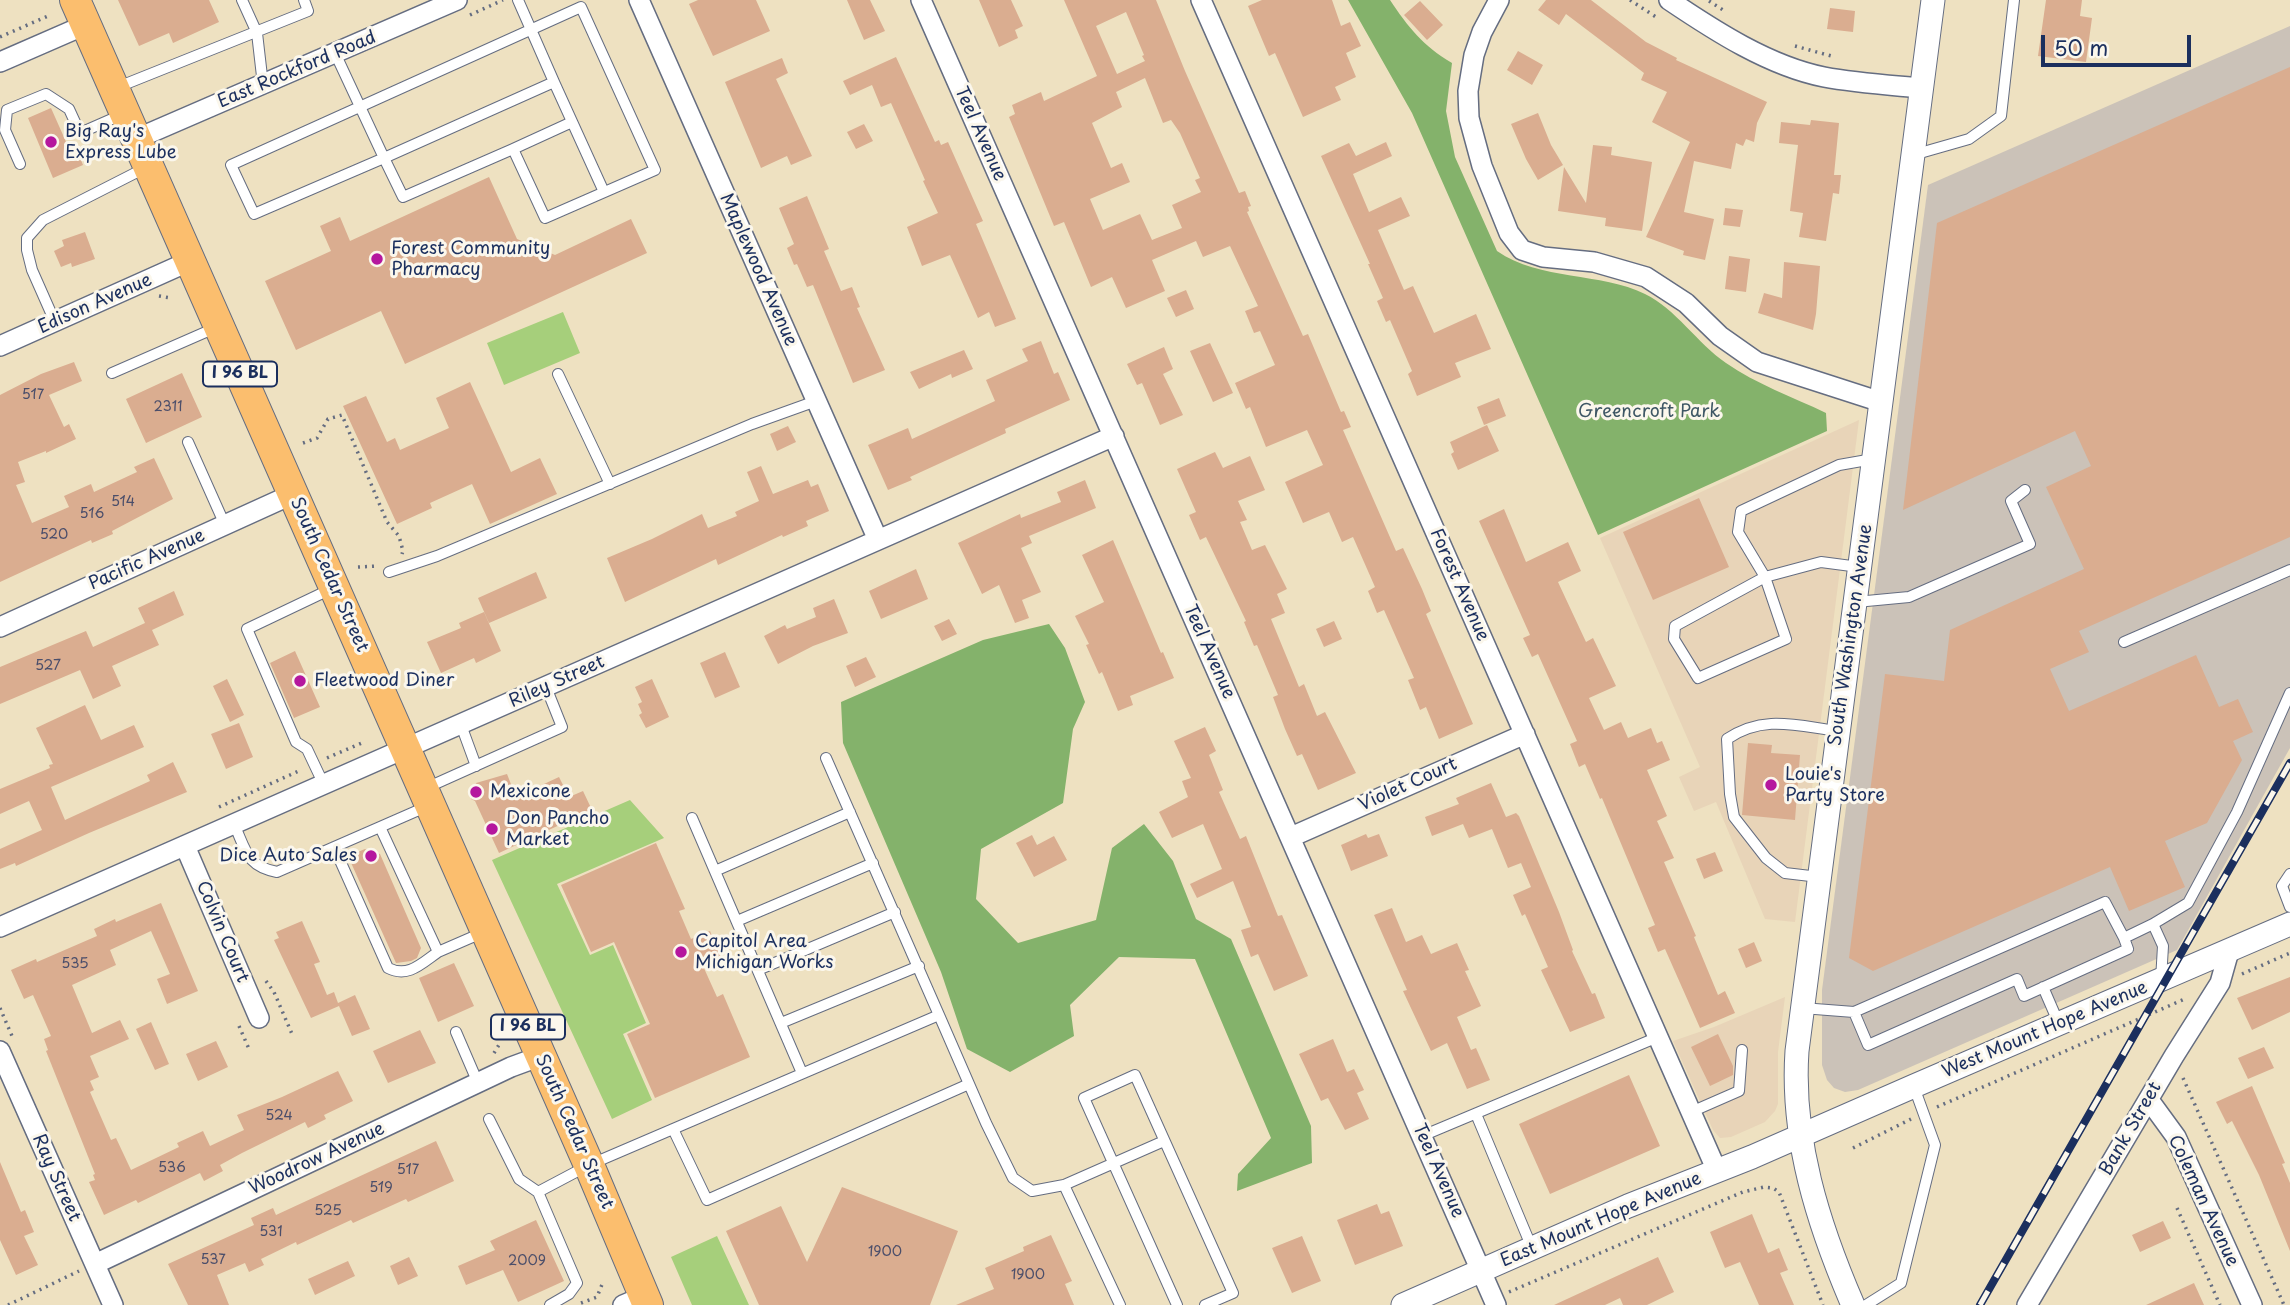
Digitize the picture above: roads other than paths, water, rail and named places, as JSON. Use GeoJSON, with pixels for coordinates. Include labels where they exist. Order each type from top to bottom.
{"type":"FeatureCollection","features":[{"type":"Feature","properties":{"kind":"main road","name":"South Cedar Street"},"geometry":{"type":"LineString","coordinates":[[80,12],[589,1165],[638,1302]]}},
{"type":"Feature","properties":{"kind":"street","name":"East Rockford Road"},"geometry":{"type":"LineString","coordinates":[[125,113],[262,85],[457,0]]}},
{"type":"Feature","properties":{"kind":"street","name":"Maplewood Avenue"},"geometry":{"type":"LineString","coordinates":[[639,0],[878,540]]}},
{"type":"Feature","properties":{"kind":"street","name":"Teel Avenue"},"geometry":{"type":"LineString","coordinates":[[921,0],[1495,1302]]}},
{"type":"Feature","properties":{"kind":"street","name":"Forest Avenue"},"geometry":{"type":"LineString","coordinates":[[1201,0],[1717,1171]]}},
{"type":"Feature","properties":{"kind":"street"},"geometry":{"type":"LineString","coordinates":[[1499,0],[1482,32],[1471,67],[1469,118],[1478,157],[1509,233],[1522,250],[1543,257],[1594,262],[1646,277],[1686,303],[1720,336],[1756,362],[1881,402]]}},
{"type":"Feature","properties":{"kind":"street"},"geometry":{"type":"LineString","coordinates":[[1669,0],[1717,32],[1777,61],[1822,77],[1921,88]]}},
{"type":"Feature","properties":{"kind":"street","name":"South Washington Avenue"},"geometry":{"type":"LineString","coordinates":[[1853,1305],[1824,1228],[1807,1171],[1800,1137],[1795,1082],[1801,1008],[1933,0]]}},
{"type":"Feature","properties":{"kind":"street"},"geometry":{"type":"LineString","coordinates":[[0,62],[80,12]]}},
{"type":"Feature","properties":{"kind":"street","name":"Edison Avenue"},"geometry":{"type":"LineString","coordinates":[[0,346],[190,261]]}},
{"type":"Feature","properties":{"kind":"street","name":"Riley Street"},"geometry":{"type":"LineString","coordinates":[[0,926],[1114,436]]}},
{"type":"Feature","properties":{"kind":"street","name":"Pacific Avenue"},"geometry":{"type":"LineString","coordinates":[[0,627],[293,494]]}},
{"type":"Feature","properties":{"kind":"street","name":"Violet Court"},"geometry":{"type":"LineString","coordinates":[[1291,837],[1525,734]]}},
{"type":"Feature","properties":{"kind":"street","name":"Colvin Court"},"geometry":{"type":"LineString","coordinates":[[185,846],[259,1018]]}},
{"type":"Feature","properties":{"kind":"street","name":"West Mount Hope Avenue"},"geometry":{"type":"LineString","coordinates":[[1800,1137],[2290,924]]}},
{"type":"Feature","properties":{"kind":"street","name":"Bank Street"},"geometry":{"type":"LineString","coordinates":[[2032,1302],[2174,1056],[2221,983],[2229,951]]}},
{"type":"Feature","properties":{"kind":"street","name":"Ray Street"},"geometry":{"type":"LineString","coordinates":[[8,1048],[87,1267],[113,1305]]}},
{"type":"Feature","properties":{"kind":"street","name":"Woodrow Avenue"},"geometry":{"type":"LineString","coordinates":[[87,1267],[475,1075],[541,1056]]}},
{"type":"Feature","properties":{"kind":"street","name":"Coleman Avenue"},"geometry":{"type":"LineString","coordinates":[[2148,1100],[2176,1137],[2252,1305]]}},
{"type":"Feature","properties":{"kind":"street","name":"East Mount Hope Avenue"},"geometry":{"type":"LineString","coordinates":[[1403,1305],[1628,1206],[1800,1137]]}},
{"type":"Feature","properties":{"kind":"lane"},"geometry":{"type":"LineString","coordinates":[[243,0],[257,33],[262,85]]}},
{"type":"Feature","properties":{"kind":"lane"},"geometry":{"type":"LineString","coordinates":[[20,164],[5,130],[7,110],[46,94],[69,109],[80,133],[125,113],[257,33],[308,11],[304,0]]}},
{"type":"Feature","properties":{"kind":"lane"},"geometry":{"type":"LineString","coordinates":[[518,0],[604,192]]}},
{"type":"Feature","properties":{"kind":"lane"},"geometry":{"type":"LineString","coordinates":[[1913,155],[1969,139],[2001,116],[2014,0]]}},
{"type":"Feature","properties":{"kind":"lane"},"geometry":{"type":"LineString","coordinates":[[513,149],[545,218],[655,170],[581,8],[231,165],[254,214],[554,82]]}},
{"type":"Feature","properties":{"kind":"lane"},"geometry":{"type":"LineString","coordinates":[[335,53],[403,197],[572,122]]}},
{"type":"Feature","properties":{"kind":"lane"},"geometry":{"type":"LineString","coordinates":[[55,322],[32,270],[27,238],[43,219],[149,166]]}},
{"type":"Feature","properties":{"kind":"lane"},"geometry":{"type":"LineString","coordinates":[[112,373],[219,326]]}},
{"type":"Feature","properties":{"kind":"lane"},"geometry":{"type":"LineString","coordinates":[[558,374],[610,484]]}},
{"type":"Feature","properties":{"kind":"lane"},"geometry":{"type":"LineString","coordinates":[[389,567],[437,556],[752,424],[816,401]]}},
{"type":"Feature","properties":{"kind":"lane"},"geometry":{"type":"LineString","coordinates":[[188,442],[225,525]]}},
{"type":"Feature","properties":{"kind":"lane"},"geometry":{"type":"LineString","coordinates":[[1860,568],[1821,562],[1765,578],[1675,626],[1674,639],[1698,678],[1786,639],[1765,578],[1738,532],[1741,511],[1839,464],[1874,458]]}},
{"type":"Feature","properties":{"kind":"lane"},"geometry":{"type":"LineString","coordinates":[[1855,602],[1909,597],[2030,544],[2011,502],[2025,490]]}},
{"type":"Feature","properties":{"kind":"lane"},"geometry":{"type":"LineString","coordinates":[[2124,642],[2290,570]]}},
{"type":"Feature","properties":{"kind":"lane"},"geometry":{"type":"LineString","coordinates":[[324,785],[307,749],[296,742],[247,629],[335,587]]}},
{"type":"Feature","properties":{"kind":"lane"},"geometry":{"type":"LineString","coordinates":[[234,824],[250,859],[261,869],[277,872],[380,827],[476,766],[562,727],[546,687]]}},
{"type":"Feature","properties":{"kind":"lane"},"geometry":{"type":"LineString","coordinates":[[2124,938],[2188,903],[2237,812],[2290,693]]}},
{"type":"Feature","properties":{"kind":"lane"},"geometry":{"type":"LineString","coordinates":[[1819,877],[1785,873],[1766,858],[1734,817],[1727,739],[1742,729],[1766,723],[1838,731]]}},
{"type":"Feature","properties":{"kind":"lane"},"geometry":{"type":"LineString","coordinates":[[460,725],[476,766]]}},
{"type":"Feature","properties":{"kind":"lane"},"geometry":{"type":"LineString","coordinates":[[826,758],[1013,1178],[1032,1191],[1065,1185],[1164,1141]]}},
{"type":"Feature","properties":{"kind":"lane"},"geometry":{"type":"LineString","coordinates":[[715,871],[850,812]]}},
{"type":"Feature","properties":{"kind":"lane"},"geometry":{"type":"LineString","coordinates":[[692,818],[802,1073]]}},
{"type":"Feature","properties":{"kind":"lane"},"geometry":{"type":"LineString","coordinates":[[380,827],[438,953]]}},
{"type":"Feature","properties":{"kind":"lane"},"geometry":{"type":"LineString","coordinates":[[334,847],[388,968],[398,973],[410,972],[438,953],[486,931]]}},
{"type":"Feature","properties":{"kind":"lane"},"geometry":{"type":"LineString","coordinates":[[737,921],[873,863]]}},
{"type":"Feature","properties":{"kind":"lane"},"geometry":{"type":"LineString","coordinates":[[2290,874],[2282,886],[2290,907]]}},
{"type":"Feature","properties":{"kind":"lane"},"geometry":{"type":"LineString","coordinates":[[1801,1008],[1854,1012],[2105,902],[2128,948],[2024,996],[2017,979],[1868,1045],[1854,1012]]}},
{"type":"Feature","properties":{"kind":"lane"},"geometry":{"type":"LineString","coordinates":[[758,970],[895,912]]}},
{"type":"Feature","properties":{"kind":"lane"},"geometry":{"type":"LineString","coordinates":[[2153,924],[2163,946],[2161,981]]}},
{"type":"Feature","properties":{"kind":"lane"},"geometry":{"type":"LineString","coordinates":[[781,1023],[919,967]]}},
{"type":"Feature","properties":{"kind":"lane"},"geometry":{"type":"LineString","coordinates":[[2043,987],[2060,1025]]}},
{"type":"Feature","properties":{"kind":"lane"},"geometry":{"type":"LineString","coordinates":[[538,1192],[589,1165],[939,1015]]}},
{"type":"Feature","properties":{"kind":"lane"},"geometry":{"type":"LineString","coordinates":[[456,1032],[475,1075]]}},
{"type":"Feature","properties":{"kind":"lane"},"geometry":{"type":"LineString","coordinates":[[1422,1136],[1658,1037]]}},
{"type":"Feature","properties":{"kind":"lane"},"geometry":{"type":"LineString","coordinates":[[1691,1112],[1740,1091],[1742,1050]]}},
{"type":"Feature","properties":{"kind":"lane"},"geometry":{"type":"LineString","coordinates":[[1177,1305],[1084,1098],[1135,1075],[1233,1293],[1205,1305]]}},
{"type":"Feature","properties":{"kind":"lane"},"geometry":{"type":"LineString","coordinates":[[673,1129],[707,1200],[969,1084]]}},
{"type":"Feature","properties":{"kind":"lane"},"geometry":{"type":"LineString","coordinates":[[1866,1305],[1901,1283],[1935,1145],[1914,1086]]}},
{"type":"Feature","properties":{"kind":"lane"},"geometry":{"type":"LineString","coordinates":[[1476,1114],[1532,1248]]}},
{"type":"Feature","properties":{"kind":"lane"},"geometry":{"type":"LineString","coordinates":[[489,1119],[519,1179],[538,1192],[577,1283],[569,1294],[550,1305]]}},
{"type":"Feature","properties":{"kind":"lane"},"geometry":{"type":"LineString","coordinates":[[1065,1185],[1120,1305]]}},
{"type":"Feature","properties":{"kind":"railway"},"geometry":{"type":"LineString","coordinates":[[1980,1305],[2290,763]]}},
{"type":"Feature","properties":{"kind":"place","name":"Big Ray's Express Lube"},"geometry":{"type":"Point","coordinates":[51,142]}},
{"type":"Feature","properties":{"kind":"place","name":"Forest Community Pharmacy"},"geometry":{"type":"Point","coordinates":[377,259]}},
{"type":"Feature","properties":{"kind":"place","name":"Fleetwood Diner"},"geometry":{"type":"Point","coordinates":[300,681]}},
{"type":"Feature","properties":{"kind":"place","name":"Louie's Party Store"},"geometry":{"type":"Point","coordinates":[1771,785]}},
{"type":"Feature","properties":{"kind":"place","name":"Mexicone"},"geometry":{"type":"Point","coordinates":[476,792]}},
{"type":"Feature","properties":{"kind":"place","name":"Don Pancho Market"},"geometry":{"type":"Point","coordinates":[492,829]}},
{"type":"Feature","properties":{"kind":"place","name":"Dice Auto Sales"},"geometry":{"type":"Point","coordinates":[371,856]}},
{"type":"Feature","properties":{"kind":"place","name":"Capitol Area Michigan Works"},"geometry":{"type":"Point","coordinates":[681,952]}},
{"type":"Feature","properties":{"kind":"park label","name":"Greencroft Park"},"geometry":{"type":"Point","coordinates":[1649,412]}}]}
